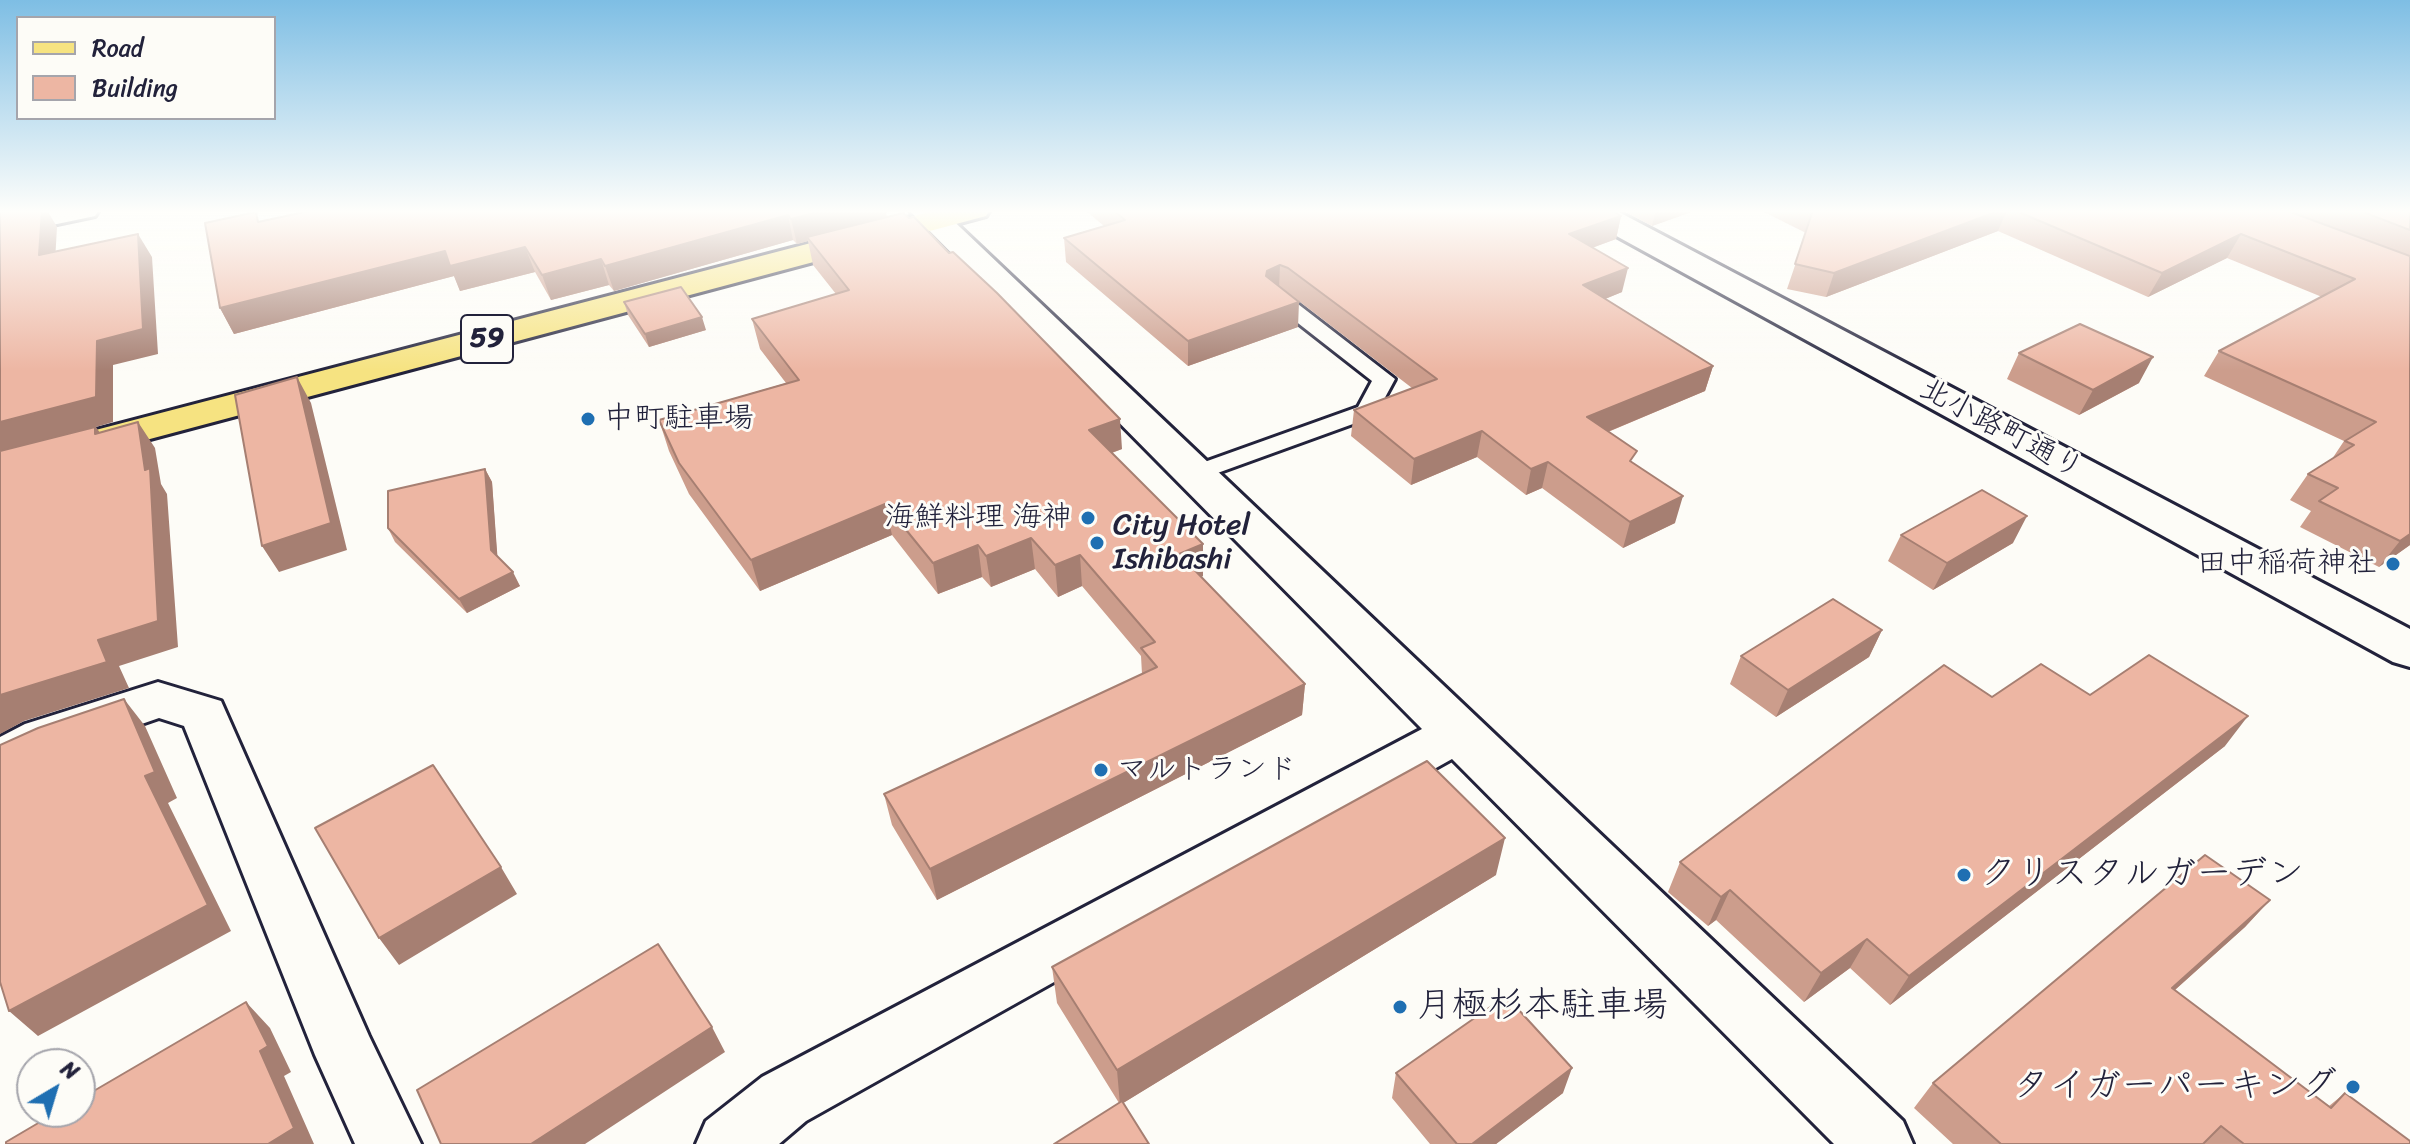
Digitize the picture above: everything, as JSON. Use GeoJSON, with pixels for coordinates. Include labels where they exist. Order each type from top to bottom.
{"type":"FeatureCollection","features":[{"type":"Feature","properties":{"kind":"main road","name":"59"},"geometry":{"type":"LineString","coordinates":[[0,467],[761,263]]}},
{"type":"Feature","properties":{"kind":"street"},"geometry":{"type":"LineString","coordinates":[[992,263],[1193,474],[1880,1144]]}},
{"type":"Feature","properties":{"kind":"street","name":"北小路町通り"},"geometry":{"type":"LineString","coordinates":[[1690,263],[2410,650]]}},
{"type":"Feature","properties":{"kind":"street"},"geometry":{"type":"LineString","coordinates":[[0,759],[43,738],[158,700],[204,714],[346,1055],[388,1144]]}},
{"type":"Feature","properties":{"kind":"street"},"geometry":{"type":"LineString","coordinates":[[729,1144],[784,1099],[1459,732]]}},
{"type":"Feature","properties":{"kind":"lane"},"geometry":{"type":"LineString","coordinates":[[1193,474],[1367,411],[1384,379],[1278,298]]}},
{"type":"Feature","properties":{"kind":"building"},"geometry":{"type":"Polygon","coordinates":[[[0,263],[140,263],[143,329],[97,341],[96,397],[0,422],[0,263]]]}},
{"type":"Feature","properties":{"kind":"building"},"geometry":{"type":"Polygon","coordinates":[[[212,263],[396,263],[220,308],[212,263]]]}},
{"type":"Feature","properties":{"kind":"building"},"geometry":{"type":"Polygon","coordinates":[[[535,263],[585,263],[542,275],[535,263]]]}},
{"type":"Feature","properties":{"kind":"building"},"geometry":{"type":"Polygon","coordinates":[[[828,263],[965,263],[1120,419],[1089,430],[1203,544],[1179,554],[1305,684],[930,869],[884,794],[1157,667],[1141,648],[1155,642],[1080,555],[1055,565],[1031,538],[986,556],[978,545],[933,563],[885,504],[751,560],[679,463],[659,420],[799,380],[752,319],[849,290],[828,263]]]}},
{"type":"Feature","properties":{"kind":"building"},"geometry":{"type":"Polygon","coordinates":[[[1095,263],[1620,263],[1628,268],[1583,285],[1713,366],[1587,417],[1637,451],[1630,461],[1683,496],[1630,522],[1548,462],[1531,469],[1482,431],[1414,459],[1354,410],[1437,379],[1288,268],[1280,265],[1267,271],[1266,276],[1299,302],[1188,341],[1095,263]]]}},
{"type":"Feature","properties":{"kind":"building"},"geometry":{"type":"Polygon","coordinates":[[[1795,263],[1859,263],[1834,273],[1795,263]]]}},
{"type":"Feature","properties":{"kind":"building"},"geometry":{"type":"Polygon","coordinates":[[[2139,263],[2181,263],[2162,273],[2139,263]]]}},
{"type":"Feature","properties":{"kind":"building"},"geometry":{"type":"Polygon","coordinates":[[[2315,263],[2410,263],[2410,534],[2400,541],[2319,501],[2338,488],[2308,474],[2354,445],[2345,441],[2376,422],[2219,351],[2355,279],[2315,263]]]}},
{"type":"Feature","properties":{"kind":"building"},"geometry":{"type":"Polygon","coordinates":[[[681,287],[702,317],[645,334],[624,302],[681,287]]]}},
{"type":"Feature","properties":{"kind":"building"},"geometry":{"type":"Polygon","coordinates":[[[2080,324],[2153,357],[2093,390],[2019,353],[2080,324]]]}},
{"type":"Feature","properties":{"kind":"building"},"geometry":{"type":"Polygon","coordinates":[[[297,377],[331,523],[262,546],[235,395],[297,377]]]}},
{"type":"Feature","properties":{"kind":"building"},"geometry":{"type":"Polygon","coordinates":[[[138,422],[145,470],[150,468],[158,621],[98,640],[107,662],[0,695],[0,451],[95,427],[95,434],[138,422]]]}},
{"type":"Feature","properties":{"kind":"building"},"geometry":{"type":"Polygon","coordinates":[[[485,469],[491,550],[513,572],[459,599],[388,528],[388,491],[485,469]]]}},
{"type":"Feature","properties":{"kind":"building"},"geometry":{"type":"Polygon","coordinates":[[[1982,490],[2027,516],[1947,563],[1901,535],[1982,490]]]}},
{"type":"Feature","properties":{"kind":"building"},"geometry":{"type":"Polygon","coordinates":[[[1833,599],[1882,630],[1788,690],[1741,656],[1833,599]]]}},
{"type":"Feature","properties":{"kind":"building"},"geometry":{"type":"Polygon","coordinates":[[[2149,655],[2248,716],[1909,976],[1867,939],[1821,973],[1730,890],[1721,897],[1680,862],[1944,665],[1992,697],[2041,664],[2090,695],[2149,655]]]}},
{"type":"Feature","properties":{"kind":"building"},"geometry":{"type":"Polygon","coordinates":[[[124,699],[155,772],[145,776],[208,905],[9,1011],[0,982],[0,745],[38,728],[124,699]]]}},
{"type":"Feature","properties":{"kind":"building"},"geometry":{"type":"Polygon","coordinates":[[[1427,761],[1505,838],[1117,1070],[1052,967],[1427,761]]]}},
{"type":"Feature","properties":{"kind":"building"},"geometry":{"type":"Polygon","coordinates":[[[433,765],[501,867],[379,938],[315,828],[433,765]]]}},
{"type":"Feature","properties":{"kind":"building"},"geometry":{"type":"Polygon","coordinates":[[[2205,855],[2270,900],[2172,988],[2331,1108],[2345,1093],[2410,1144],[2244,1144],[2221,1126],[2203,1144],[2001,1144],[1933,1083],[2205,855]]]}},
{"type":"Feature","properties":{"kind":"building"},"geometry":{"type":"Polygon","coordinates":[[[658,944],[712,1027],[531,1144],[441,1144],[417,1090],[658,944]]]}},
{"type":"Feature","properties":{"kind":"building"},"geometry":{"type":"Polygon","coordinates":[[[1506,996],[1572,1068],[1472,1144],[1457,1144],[1396,1073],[1506,996]]]}},
{"type":"Feature","properties":{"kind":"building"},"geometry":{"type":"Polygon","coordinates":[[[246,1002],[268,1046],[260,1051],[294,1128],[268,1144],[6,1144],[30,1128],[96,1128],[96,1090],[246,1002]]]}},
{"type":"Feature","properties":{"kind":"building"},"geometry":{"type":"Polygon","coordinates":[[[1122,1101],[1149,1144],[1054,1144],[1122,1101]]]}},
{"type":"Feature","properties":{"kind":"place","name":"中町駐車場"},"geometry":{"type":"Point","coordinates":[588,419]}},
{"type":"Feature","properties":{"kind":"place","name":"海鮮料理 海神"},"geometry":{"type":"Point","coordinates":[1088,518]}},
{"type":"Feature","properties":{"kind":"place","name":"City Hotel Ishibashi"},"geometry":{"type":"Point","coordinates":[1097,543]}},
{"type":"Feature","properties":{"kind":"place","name":"田中稲荷神社"},"geometry":{"type":"Point","coordinates":[2393,564]}},
{"type":"Feature","properties":{"kind":"place","name":"マルトランド"},"geometry":{"type":"Point","coordinates":[1101,770]}},
{"type":"Feature","properties":{"kind":"place","name":"クリスタルガーデン"},"geometry":{"type":"Point","coordinates":[1964,875]}},
{"type":"Feature","properties":{"kind":"place","name":"月極杉本駐車場"},"geometry":{"type":"Point","coordinates":[1400,1007]}},
{"type":"Feature","properties":{"kind":"place","name":"タイガーパーキング"},"geometry":{"type":"Point","coordinates":[2353,1087]}}]}
